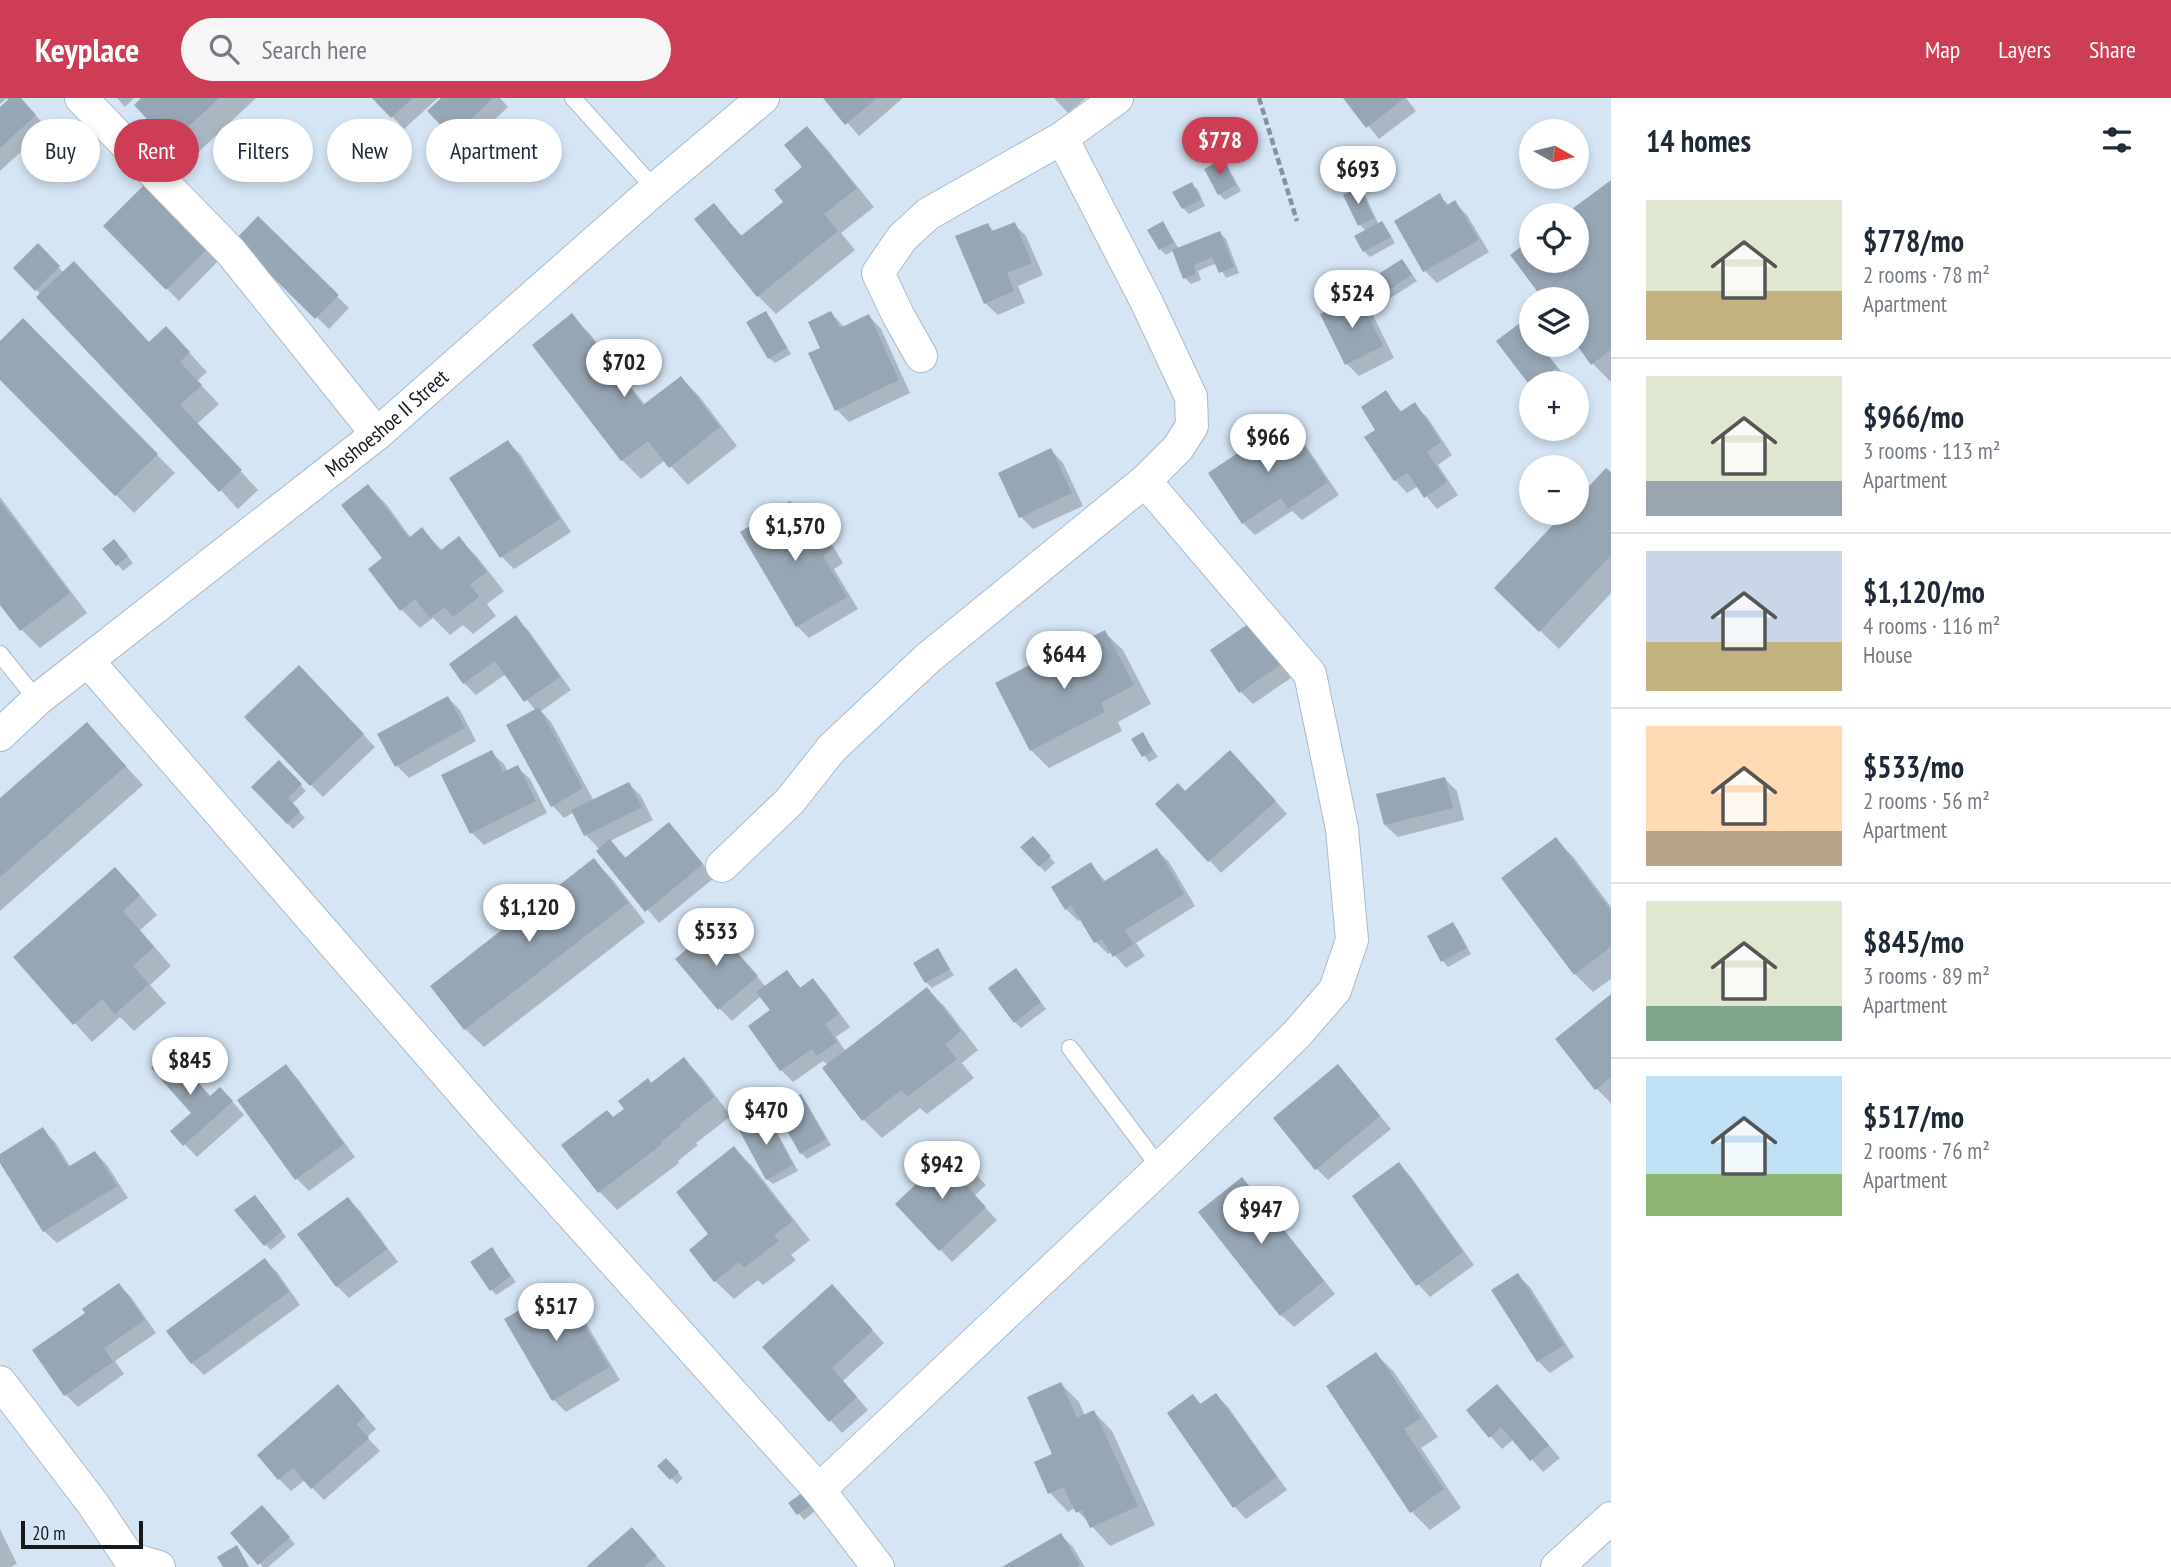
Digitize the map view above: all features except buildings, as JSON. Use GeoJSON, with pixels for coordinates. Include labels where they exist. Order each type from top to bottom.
{"type":"FeatureCollection","features":[{"type":"Feature","properties":{"kind":"street"},"geometry":{"type":"LineString","coordinates":[[81,98],[231,251],[377,434]]}},
{"type":"Feature","properties":{"kind":"street","name":"Moshoeshoe II Street"},"geometry":{"type":"LineString","coordinates":[[0,736],[37,700],[377,434],[655,189],[763,98]]}},
{"type":"Feature","properties":{"kind":"street"},"geometry":{"type":"LineString","coordinates":[[921,356],[878,272],[902,238],[928,214],[1062,138],[1117,98]]}},
{"type":"Feature","properties":{"kind":"street"},"geometry":{"type":"LineString","coordinates":[[722,866],[790,801],[832,748],[928,658],[1145,481],[1178,448],[1192,426],[1191,397],[1147,303],[1062,138]]}},
{"type":"Feature","properties":{"kind":"street"},"geometry":{"type":"LineString","coordinates":[[819,1490],[1160,1168],[1296,1035],[1335,990],[1352,940],[1342,829],[1310,674],[1145,481]]}},
{"type":"Feature","properties":{"kind":"street"},"geometry":{"type":"LineString","coordinates":[[88,661],[486,1119],[819,1490],[878,1567]]}},
{"type":"Feature","properties":{"kind":"street"},"geometry":{"type":"LineString","coordinates":[[0,1382],[93,1504],[129,1558],[159,1567]]}},
{"type":"Feature","properties":{"kind":"street"},"geometry":{"type":"LineString","coordinates":[[1557,1567],[1611,1518]]}},
{"type":"Feature","properties":{"kind":"lane"},"geometry":{"type":"LineString","coordinates":[[573,98],[655,189]]}},
{"type":"Feature","properties":{"kind":"lane"},"geometry":{"type":"LineString","coordinates":[[0,654],[37,700]]}},
{"type":"Feature","properties":{"kind":"lane"},"geometry":{"type":"LineString","coordinates":[[1070,1048],[1160,1168]]}},
{"type":"Feature","properties":{"kind":"path"},"geometry":{"type":"LineString","coordinates":[[1259,98],[1297,221]]}}]}
